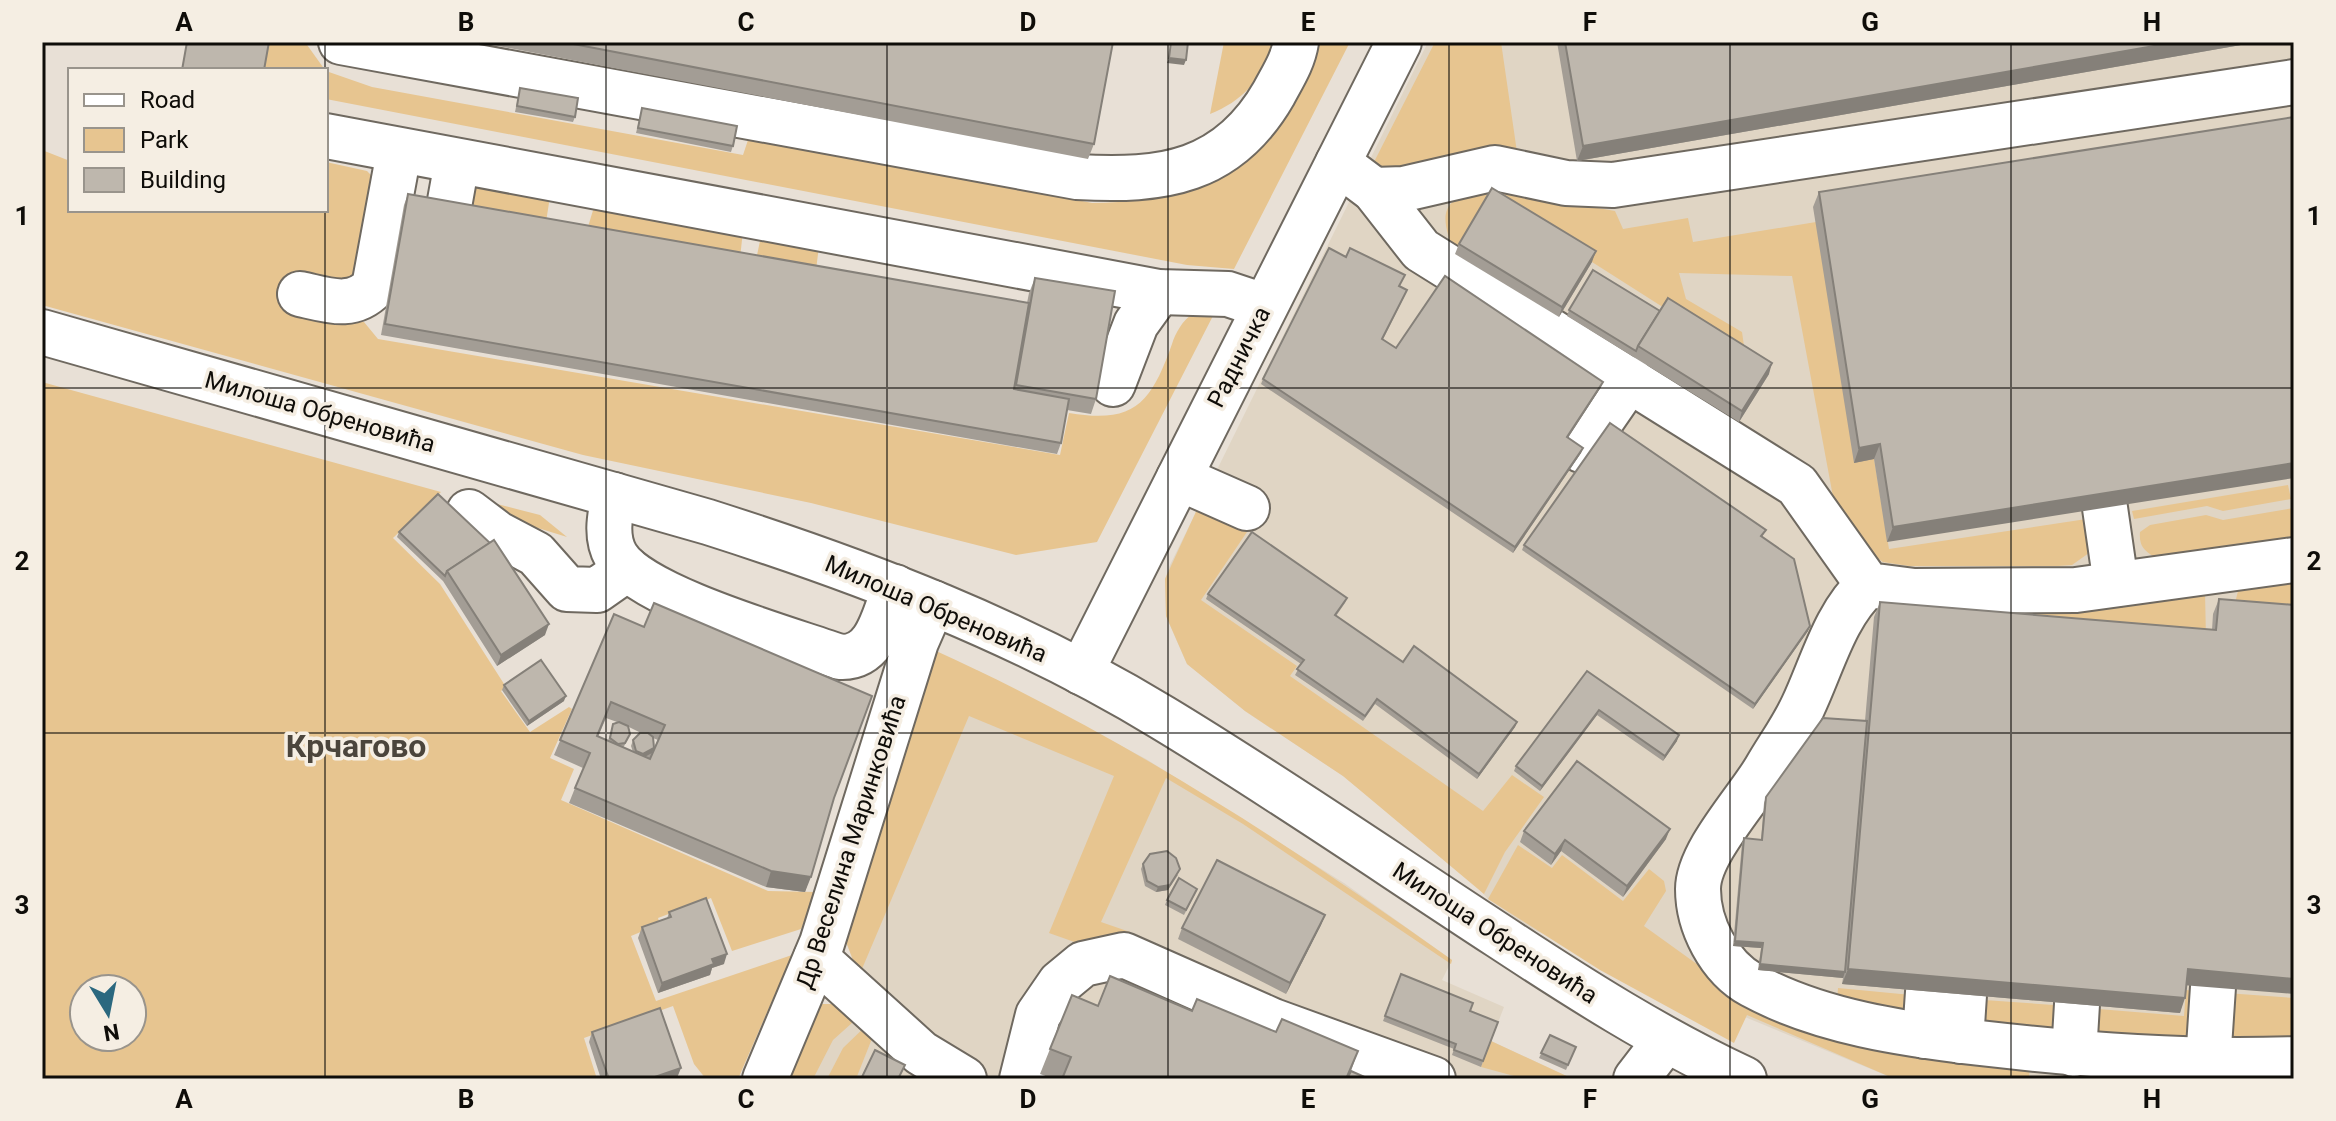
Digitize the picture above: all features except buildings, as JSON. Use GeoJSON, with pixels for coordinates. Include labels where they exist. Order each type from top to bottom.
{"type":"FeatureCollection","features":[{"type":"Feature","properties":{"kind":"street"},"geometry":{"type":"LineString","coordinates":[[341,42],[1077,177],[1135,180],[1204,165],[1258,120],[1294,57],[1296,42]]}},
{"type":"Feature","properties":{"kind":"street","name":"Радничка"},"geometry":{"type":"LineString","coordinates":[[1081,672],[1399,42]]}},
{"type":"Feature","properties":{"kind":"street"},"geometry":{"type":"LineString","coordinates":[[1374,190],[1404,189],[1495,168],[1566,183],[1613,185],[2294,82]]}},
{"type":"Feature","properties":{"kind":"street"},"geometry":{"type":"LineString","coordinates":[[328,136],[457,162],[571,199],[755,217],[1159,292],[1228,294],[1264,306]]}},
{"type":"Feature","properties":{"kind":"street"},"geometry":{"type":"LineString","coordinates":[[300,294],[345,303],[357,301],[374,287],[399,152]]}},
{"type":"Feature","properties":{"kind":"street"},"geometry":{"type":"LineString","coordinates":[[448,212],[457,162]]}},
{"type":"Feature","properties":{"kind":"street"},"geometry":{"type":"LineString","coordinates":[[1338,163],[1374,190],[1421,250],[1797,485],[1868,585]]}},
{"type":"Feature","properties":{"kind":"street"},"geometry":{"type":"LineString","coordinates":[[747,262],[755,217]]}},
{"type":"Feature","properties":{"kind":"street"},"geometry":{"type":"LineString","coordinates":[[824,276],[833,232]]}},
{"type":"Feature","properties":{"kind":"street"},"geometry":{"type":"LineString","coordinates":[[1113,384],[1136,324],[1159,292]]}},
{"type":"Feature","properties":{"kind":"street","name":"Милоша Обреновића"},"geometry":{"type":"LineString","coordinates":[[42,332],[798,550],[914,595],[1081,672],[1162,717],[1566,980],[1666,1040],[1744,1079]]}},
{"type":"Feature","properties":{"kind":"street"},"geometry":{"type":"LineString","coordinates":[[1581,450],[1630,379]]}},
{"type":"Feature","properties":{"kind":"street"},"geometry":{"type":"LineString","coordinates":[[1179,478],[1247,508]]}},
{"type":"Feature","properties":{"kind":"street"},"geometry":{"type":"LineString","coordinates":[[614,495],[610,540],[627,569],[689,602],[840,657],[860,656],[914,595]]}},
{"type":"Feature","properties":{"kind":"street"},"geometry":{"type":"LineString","coordinates":[[2105,508],[2116,584]]}},
{"type":"Feature","properties":{"kind":"street"},"geometry":{"type":"LineString","coordinates":[[469,512],[536,554],[567,589],[597,590],[627,569]]}},
{"type":"Feature","properties":{"kind":"street"},"geometry":{"type":"LineString","coordinates":[[2294,560],[2076,590],[1929,591],[1868,585],[1851,600],[1801,710],[1753,792],[1706,858],[1699,875],[1700,912],[1709,937],[1731,969],[1751,984],[1843,1019],[1943,1038],[2074,1054],[2208,1062],[2294,1059]]}},
{"type":"Feature","properties":{"kind":"street"},"geometry":{"type":"LineString","coordinates":[[2222,615],[2225,568]]}},
{"type":"Feature","properties":{"kind":"street","name":"Др Веселина Маринковића"},"geometry":{"type":"LineString","coordinates":[[765,1079],[816,958],[916,642],[914,595]]}},
{"type":"Feature","properties":{"kind":"street"},"geometry":{"type":"LineString","coordinates":[[1022,1079],[1038,1015],[1060,983],[1083,964],[1124,955],[1273,1021],[1433,1079]]}},
{"type":"Feature","properties":{"kind":"street"},"geometry":{"type":"LineString","coordinates":[[816,958],[921,1053],[964,1079]]}},
{"type":"Feature","properties":{"kind":"street"},"geometry":{"type":"LineString","coordinates":[[2208,1062],[2213,987]]}},
{"type":"Feature","properties":{"kind":"street"},"geometry":{"type":"LineString","coordinates":[[1943,1038],[1946,993]]}},
{"type":"Feature","properties":{"kind":"street"},"geometry":{"type":"LineString","coordinates":[[2074,1054],[2077,1004]]}},
{"type":"Feature","properties":{"kind":"street"},"geometry":{"type":"LineString","coordinates":[[1636,1079],[1666,1040]]}},
{"type":"Feature","properties":{"kind":"shaded area"},"geometry":{"type":"Polygon","coordinates":[[[1428,42],[2294,42],[2294,1079],[1895,1079],[1532,929],[1488,899],[1465,874],[1343,776],[1245,711],[1187,664],[1166,616],[1165,579],[1170,565],[1428,42]]]}},
{"type":"Feature","properties":{"kind":"shaded area"},"geometry":{"type":"Polygon","coordinates":[[[977,670],[1146,759],[1344,883],[1452,960],[1442,980],[1504,1007],[1491,1041],[1573,1079],[780,1079],[814,1004],[846,1004],[859,976],[845,939],[977,670]]]}},
{"type":"Feature","properties":{"kind":"green space"},"geometry":{"type":"Polygon","coordinates":[[[267,42],[305,42],[324,68],[263,68],[267,42]]]}},
{"type":"Feature","properties":{"kind":"green space"},"geometry":{"type":"Polygon","coordinates":[[[1224,42],[1280,42],[1252,85],[1234,101],[1210,114],[1224,42]]]}},
{"type":"Feature","properties":{"kind":"green space"},"geometry":{"type":"Polygon","coordinates":[[[1315,42],[1350,42],[1234,269],[1187,265],[328,99],[328,72],[372,87],[743,155],[750,134],[1092,203],[1124,202],[1185,191],[1238,165],[1261,146],[1281,123],[1306,75],[1315,42]]]}},
{"type":"Feature","properties":{"kind":"green space"},"geometry":{"type":"Polygon","coordinates":[[[1435,42],[1501,42],[1518,159],[1487,149],[1458,153],[1401,169],[1373,164],[1435,42]]]}},
{"type":"Feature","properties":{"kind":"green space"},"geometry":{"type":"Polygon","coordinates":[[[42,150],[68,160],[68,212],[328,212],[328,162],[367,171],[374,178],[356,282],[300,307],[364,322],[378,339],[1060,455],[1069,413],[1110,415],[1137,405],[1148,395],[1156,381],[1183,323],[1193,314],[1217,308],[1097,542],[1016,555],[811,503],[583,455],[42,305],[42,150]]]}},
{"type":"Feature","properties":{"kind":"green space"},"geometry":{"type":"Polygon","coordinates":[[[470,181],[546,192],[549,203],[546,222],[463,207],[470,181]]]}},
{"type":"Feature","properties":{"kind":"green space"},"geometry":{"type":"Polygon","coordinates":[[[1483,188],[1615,211],[1623,229],[1688,218],[1693,242],[1816,222],[1874,459],[1889,549],[2093,518],[2096,548],[2072,565],[2058,566],[1909,566],[1883,562],[1864,548],[1834,502],[1792,276],[1679,273],[1686,299],[1742,332],[1746,360],[1592,262],[1455,254],[1445,219],[1447,210],[1458,198],[1483,188]]]}},
{"type":"Feature","properties":{"kind":"green space"},"geometry":{"type":"Polygon","coordinates":[[[594,207],[743,231],[740,258],[587,230],[594,207]]]}},
{"type":"Feature","properties":{"kind":"green space"},"geometry":{"type":"Polygon","coordinates":[[[765,236],[819,246],[816,270],[756,260],[760,241],[765,236]]]}},
{"type":"Feature","properties":{"kind":"green space"},"geometry":{"type":"Polygon","coordinates":[[[42,382],[441,492],[393,538],[440,584],[506,687],[501,691],[530,732],[569,707],[572,709],[550,758],[574,769],[561,800],[768,891],[816,892],[801,929],[732,951],[711,898],[658,918],[660,924],[631,936],[656,1001],[792,955],[738,1079],[706,1079],[694,1064],[673,1006],[584,1038],[597,1079],[42,1079],[42,382]]]}},
{"type":"Feature","properties":{"kind":"green space"},"geometry":{"type":"Polygon","coordinates":[[[2288,485],[2291,499],[2223,511],[2207,506],[2134,519],[2132,511],[2288,485]]]}},
{"type":"Feature","properties":{"kind":"green space"},"geometry":{"type":"Polygon","coordinates":[[[493,503],[540,515],[567,537],[502,517],[493,503]]]}},
{"type":"Feature","properties":{"kind":"green space"},"geometry":{"type":"Polygon","coordinates":[[[1200,503],[1249,529],[1201,600],[1297,666],[1290,676],[1483,811],[1512,775],[1544,797],[1505,852],[1484,894],[1343,776],[1245,711],[1187,664],[1166,616],[1165,579],[1200,503]]]}},
{"type":"Feature","properties":{"kind":"green space"},"geometry":{"type":"Polygon","coordinates":[[[2294,508],[2294,536],[2154,557],[2144,549],[2140,540],[2140,532],[2150,525],[2206,515],[2223,520],[2294,508]]]}},
{"type":"Feature","properties":{"kind":"green space"},"geometry":{"type":"Polygon","coordinates":[[[2294,576],[2294,616],[2233,611],[2239,587],[2294,576]]]}},
{"type":"Feature","properties":{"kind":"green space"},"geometry":{"type":"Polygon","coordinates":[[[2205,591],[2206,639],[2027,615],[2039,611],[2205,591]]]}},
{"type":"Feature","properties":{"kind":"green space"},"geometry":{"type":"Polygon","coordinates":[[[934,650],[1070,717],[1200,792],[1390,916],[1452,960],[1451,964],[1243,824],[1166,778],[1101,922],[1130,932],[1080,944],[1049,933],[1114,776],[969,716],[859,976],[845,939],[934,650]]]}},
{"type":"Feature","properties":{"kind":"green space"},"geometry":{"type":"Polygon","coordinates":[[[1518,845],[1552,868],[1562,855],[1623,901],[1649,869],[1664,881],[1666,891],[1644,926],[1726,985],[2030,1066],[2029,1079],[1895,1079],[1747,1015],[1734,1043],[1600,970],[1488,899],[1518,845]]]}},
{"type":"Feature","properties":{"kind":"green space"},"geometry":{"type":"Polygon","coordinates":[[[1838,988],[1922,996],[1921,1019],[1837,1001],[1838,988]]]}},
{"type":"Feature","properties":{"kind":"green space"},"geometry":{"type":"Polygon","coordinates":[[[2186,990],[2201,991],[2193,1043],[2100,1041],[2086,1008],[2184,1016],[2186,990]]]}},
{"type":"Feature","properties":{"kind":"green space"},"geometry":{"type":"Polygon","coordinates":[[[2226,993],[2294,998],[2292,1034],[2287,1042],[2232,1044],[2226,993]]]}},
{"type":"Feature","properties":{"kind":"green space"},"geometry":{"type":"Polygon","coordinates":[[[1970,999],[2068,1006],[2066,1031],[1979,1027],[1970,999]]]}},
{"type":"Feature","properties":{"kind":"green space"},"geometry":{"type":"Polygon","coordinates":[[[814,1004],[846,1004],[862,1014],[833,1040],[813,1079],[780,1079],[814,1004]]]}},
{"type":"Feature","properties":{"kind":"green space"},"geometry":{"type":"Polygon","coordinates":[[[869,1023],[875,1031],[856,1079],[827,1079],[843,1048],[869,1023]]]}},
{"type":"Feature","properties":{"kind":"green space"},"geometry":{"type":"Polygon","coordinates":[[[1491,1041],[1573,1079],[1525,1079],[1481,1067],[1491,1041]]]}},
{"type":"Feature","properties":{"kind":"district","name":"Крчагово"},"geometry":{"type":"Point","coordinates":[356,746]}}]}
